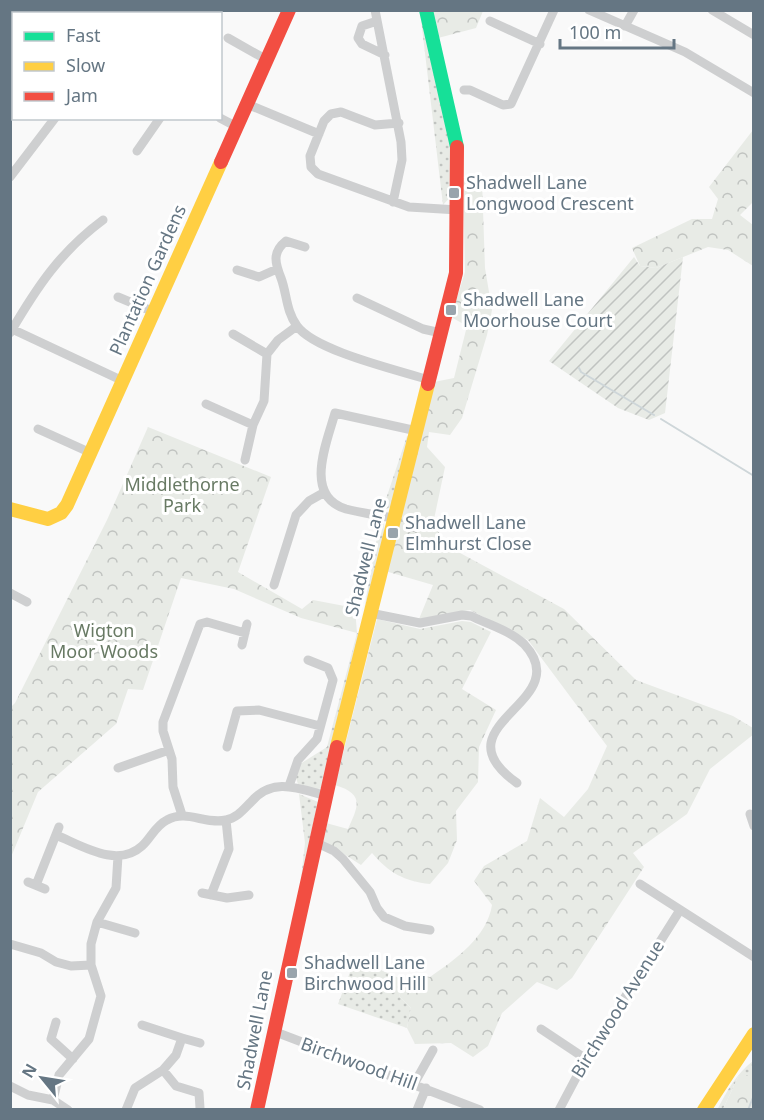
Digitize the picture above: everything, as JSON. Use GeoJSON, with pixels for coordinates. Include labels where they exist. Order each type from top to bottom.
{"type":"FeatureCollection","features":[{"type":"Feature","properties":{"kind":"main road","name":"Plantation Gardens"},"geometry":{"type":"LineString","coordinates":[[10,509],[43,520],[61,514],[91,453],[289,10]]}},
{"type":"Feature","properties":{"kind":"main road","name":"Shadwell Lane"},"geometry":{"type":"LineString","coordinates":[[257,1110],[315,842],[393,518],[456,273],[457,145],[426,10]]}},
{"type":"Feature","properties":{"kind":"main road"},"geometry":{"type":"LineString","coordinates":[[704,1110],[752,1039]]}},
{"type":"Feature","properties":{"kind":"street"},"geometry":{"type":"LineString","coordinates":[[375,10],[399,123],[402,160],[393,202]]}},
{"type":"Feature","properties":{"kind":"street"},"geometry":{"type":"LineString","coordinates":[[464,90],[470,90],[503,105],[511,104],[554,10]]}},
{"type":"Feature","properties":{"kind":"street"},"geometry":{"type":"LineString","coordinates":[[590,10],[685,52],[753,93]]}},
{"type":"Feature","properties":{"kind":"street"},"geometry":{"type":"LineString","coordinates":[[625,26],[634,10]]}},
{"type":"Feature","properties":{"kind":"street"},"geometry":{"type":"LineString","coordinates":[[712,10],[723,13],[753,35]]}},
{"type":"Feature","properties":{"kind":"street"},"geometry":{"type":"LineString","coordinates":[[377,21],[362,26],[358,32],[358,38],[362,44],[385,55]]}},
{"type":"Feature","properties":{"kind":"street"},"geometry":{"type":"LineString","coordinates":[[490,21],[540,44]]}},
{"type":"Feature","properties":{"kind":"street"},"geometry":{"type":"LineString","coordinates":[[228,38],[267,60]]}},
{"type":"Feature","properties":{"kind":"street"},"geometry":{"type":"LineString","coordinates":[[247,104],[319,134]]}},
{"type":"Feature","properties":{"kind":"street"},"geometry":{"type":"LineString","coordinates":[[399,123],[375,125],[336,112],[327,117],[310,156],[314,171],[393,202],[424,209],[458,210]]}},
{"type":"Feature","properties":{"kind":"street"},"geometry":{"type":"LineString","coordinates":[[222,119],[237,127]]}},
{"type":"Feature","properties":{"kind":"street"},"geometry":{"type":"LineString","coordinates":[[10,177],[53,120]]}},
{"type":"Feature","properties":{"kind":"street"},"geometry":{"type":"LineString","coordinates":[[137,151],[159,120]]}},
{"type":"Feature","properties":{"kind":"street"},"geometry":{"type":"LineString","coordinates":[[103,220],[63,253],[37,288],[11,331],[123,381]]}},
{"type":"Feature","properties":{"kind":"street"},"geometry":{"type":"LineString","coordinates":[[281,232],[286,241],[305,247]]}},
{"type":"Feature","properties":{"kind":"street"},"geometry":{"type":"LineString","coordinates":[[286,241],[276,255],[277,268],[289,311],[297,326],[308,336],[334,350],[429,380]]}},
{"type":"Feature","properties":{"kind":"street"},"geometry":{"type":"LineString","coordinates":[[237,270],[259,277],[277,268]]}},
{"type":"Feature","properties":{"kind":"street"},"geometry":{"type":"LineString","coordinates":[[118,297],[154,312]]}},
{"type":"Feature","properties":{"kind":"street"},"geometry":{"type":"LineString","coordinates":[[357,298],[423,328],[441,333]]}},
{"type":"Feature","properties":{"kind":"street"},"geometry":{"type":"LineString","coordinates":[[245,460],[254,425],[264,401],[267,354],[278,340],[297,326]]}},
{"type":"Feature","properties":{"kind":"street"},"geometry":{"type":"LineString","coordinates":[[233,334],[267,354]]}},
{"type":"Feature","properties":{"kind":"street"},"geometry":{"type":"LineString","coordinates":[[207,404],[254,425]]}},
{"type":"Feature","properties":{"kind":"street"},"geometry":{"type":"LineString","coordinates":[[393,518],[345,508],[325,492],[320,475],[321,464],[335,413],[417,431]]}},
{"type":"Feature","properties":{"kind":"street"},"geometry":{"type":"LineString","coordinates":[[38,429],[91,453]]}},
{"type":"Feature","properties":{"kind":"street"},"geometry":{"type":"LineString","coordinates":[[274,585],[296,515],[309,501],[325,492]]}},
{"type":"Feature","properties":{"kind":"street"},"geometry":{"type":"LineString","coordinates":[[10,593],[27,602]]}},
{"type":"Feature","properties":{"kind":"street"},"geometry":{"type":"LineString","coordinates":[[370,613],[420,623],[462,615],[471,616],[522,642],[534,662],[535,683],[521,705],[495,729],[490,749],[499,770],[517,783]]}},
{"type":"Feature","properties":{"kind":"street"},"geometry":{"type":"LineString","coordinates":[[182,815],[173,787],[163,722],[200,624],[207,622],[246,628],[242,645]]}},
{"type":"Feature","properties":{"kind":"street"},"geometry":{"type":"LineString","coordinates":[[288,786],[298,759],[312,746],[320,726],[333,675],[325,665],[308,660]]}},
{"type":"Feature","properties":{"kind":"street"},"geometry":{"type":"LineString","coordinates":[[227,747],[237,711],[259,710],[320,726]]}},
{"type":"Feature","properties":{"kind":"street"},"geometry":{"type":"LineString","coordinates":[[118,768],[169,750]]}},
{"type":"Feature","properties":{"kind":"street"},"geometry":{"type":"LineString","coordinates":[[36,886],[57,831],[98,852],[118,856],[140,848],[159,825],[182,815],[226,820],[240,814],[265,789],[288,786],[327,796]]}},
{"type":"Feature","properties":{"kind":"street"},"geometry":{"type":"LineString","coordinates":[[750,814],[753,826]]}},
{"type":"Feature","properties":{"kind":"street"},"geometry":{"type":"LineString","coordinates":[[226,820],[229,849],[206,894],[227,898],[249,895]]}},
{"type":"Feature","properties":{"kind":"street"},"geometry":{"type":"LineString","coordinates":[[315,842],[334,851],[343,859],[370,892],[376,908],[384,917],[405,926],[430,930]]}},
{"type":"Feature","properties":{"kind":"street"},"geometry":{"type":"LineString","coordinates":[[53,1100],[59,1075],[89,1039],[101,996],[90,965],[91,944],[97,922],[116,888],[118,856]]}},
{"type":"Feature","properties":{"kind":"street"},"geometry":{"type":"LineString","coordinates":[[640,884],[753,957]]}},
{"type":"Feature","properties":{"kind":"street","name":"Birchwood Avenue"},"geometry":{"type":"LineString","coordinates":[[559,1110],[586,1059],[680,910]]}},
{"type":"Feature","properties":{"kind":"street"},"geometry":{"type":"LineString","coordinates":[[97,922],[135,933]]}},
{"type":"Feature","properties":{"kind":"street"},"geometry":{"type":"LineString","coordinates":[[10,944],[41,953],[64,964],[90,965]]}},
{"type":"Feature","properties":{"kind":"street"},"geometry":{"type":"LineString","coordinates":[[51,1039],[56,1022]]}},
{"type":"Feature","properties":{"kind":"street"},"geometry":{"type":"LineString","coordinates":[[142,1025],[200,1043]]}},
{"type":"Feature","properties":{"kind":"street"},"geometry":{"type":"LineString","coordinates":[[540,1029],[586,1059]]}},
{"type":"Feature","properties":{"kind":"street","name":"Birchwood Hill"},"geometry":{"type":"LineString","coordinates":[[273,1031],[480,1110]]}},
{"type":"Feature","properties":{"kind":"street"},"geometry":{"type":"LineString","coordinates":[[40,1038],[51,1039],[73,1059]]}},
{"type":"Feature","properties":{"kind":"street"},"geometry":{"type":"LineString","coordinates":[[126,1110],[135,1089],[163,1070],[176,1055],[182,1038]]}},
{"type":"Feature","properties":{"kind":"street"},"geometry":{"type":"LineString","coordinates":[[414,1084],[433,1050]]}},
{"type":"Feature","properties":{"kind":"street"},"geometry":{"type":"LineString","coordinates":[[163,1070],[176,1086],[203,1089],[200,1108]]}},
{"type":"Feature","properties":{"kind":"street"},"geometry":{"type":"LineString","coordinates":[[417,1110],[426,1088]]}},
{"type":"Feature","properties":{"kind":"street"},"geometry":{"type":"LineString","coordinates":[[11,1089],[53,1100],[68,1110]]}},
{"type":"Feature","properties":{"kind":"green space"},"geometry":{"type":"Polygon","coordinates":[[[420,11],[450,137],[452,195],[443,205],[420,11]]]}},
{"type":"Feature","properties":{"kind":"green space"},"geometry":{"type":"Polygon","coordinates":[[[432,11],[483,11],[476,28],[438,38],[432,11]]]}},
{"type":"Feature","properties":{"kind":"green space"},"geometry":{"type":"Polygon","coordinates":[[[753,130],[753,202],[740,215],[753,225],[753,266],[728,250],[708,247],[656,268],[640,266],[632,248],[692,219],[712,219],[718,199],[709,187],[753,130]]]}},
{"type":"Feature","properties":{"kind":"green space"},"geometry":{"type":"Polygon","coordinates":[[[463,178],[482,180],[485,268],[492,310],[487,335],[462,418],[450,435],[429,432],[427,447],[445,467],[433,524],[449,547],[564,609],[636,680],[733,716],[753,728],[754,734],[710,769],[687,814],[633,853],[644,867],[572,978],[557,990],[537,982],[502,1013],[488,1046],[473,1057],[451,1043],[415,1044],[407,1028],[411,1008],[399,996],[409,974],[430,977],[460,955],[477,937],[489,917],[492,905],[474,881],[484,866],[527,841],[540,798],[564,817],[588,789],[607,746],[528,640],[470,610],[419,619],[433,585],[385,571],[434,382],[454,378],[467,326],[451,317],[465,272],[463,178]]]}},
{"type":"Feature","properties":{"kind":"green space"},"geometry":{"type":"Polygon","coordinates":[[[634,257],[640,266],[656,268],[683,257],[665,413],[649,420],[618,408],[549,361],[634,257]]]}},
{"type":"Feature","properties":{"kind":"green space","name":"Wigton Moor Woods"},"geometry":{"type":"Polygon","coordinates":[[[148,427],[271,477],[238,572],[302,609],[313,600],[355,608],[357,633],[301,618],[234,589],[181,578],[143,690],[128,689],[116,724],[38,792],[11,857],[11,707],[107,520],[148,427]]]}},
{"type":"Feature","properties":{"kind":"green space"},"geometry":{"type":"Polygon","coordinates":[[[407,436],[409,437],[391,507],[382,511],[407,436]]]}},
{"type":"Feature","properties":{"kind":"green space"},"geometry":{"type":"Polygon","coordinates":[[[380,520],[384,523],[385,532],[364,610],[380,520]]]}},
{"type":"Feature","properties":{"kind":"green space"},"geometry":{"type":"Polygon","coordinates":[[[377,619],[420,629],[462,621],[471,622],[491,632],[462,689],[496,710],[479,747],[478,782],[456,811],[457,840],[448,863],[430,884],[412,881],[398,875],[372,853],[361,865],[322,840],[326,823],[348,829],[355,813],[355,797],[351,792],[335,785],[377,619]]]}},
{"type":"Feature","properties":{"kind":"green space"},"geometry":{"type":"Polygon","coordinates":[[[357,633],[361,634],[323,787],[316,790],[298,784],[296,778],[300,764],[327,747],[357,633]]]}},
{"type":"Feature","properties":{"kind":"green space"},"geometry":{"type":"Polygon","coordinates":[[[299,794],[318,802],[301,879],[305,843],[299,794]]]}},
{"type":"Feature","properties":{"kind":"green space"},"geometry":{"type":"Polygon","coordinates":[[[355,959],[406,981],[399,996],[411,1008],[407,1028],[338,1004],[355,959]]]}},
{"type":"Feature","properties":{"kind":"green space"},"geometry":{"type":"Polygon","coordinates":[[[753,1061],[753,1075],[739,1075],[723,1109],[717,1110],[737,1077],[747,1066],[753,1061]]]}},
{"type":"Feature","properties":{"kind":"green space"},"geometry":{"type":"Polygon","coordinates":[[[739,1075],[753,1075],[753,1109],[723,1109],[739,1075]]]}},
{"type":"Feature","properties":{"kind":"waterway"},"geometry":{"type":"LineString","coordinates":[[579,368],[581,372],[654,415]]}},
{"type":"Feature","properties":{"kind":"waterway"},"geometry":{"type":"LineString","coordinates":[[661,419],[754,476]]}},
{"type":"Feature","properties":{"kind":"waterway"},"geometry":{"type":"LineString","coordinates":[[748,1110],[754,1095]]}},
{"type":"Feature","properties":{"kind":"traffic: fast"},"geometry":{"type":"LineString","coordinates":[[426,10],[457,147]]}},
{"type":"Feature","properties":{"kind":"traffic: slow"},"geometry":{"type":"LineString","coordinates":[[10,509],[48,519],[61,513],[67,505],[221,162]]}},
{"type":"Feature","properties":{"kind":"traffic: slow"},"geometry":{"type":"LineString","coordinates":[[337,747],[428,384]]}},
{"type":"Feature","properties":{"kind":"traffic: slow"},"geometry":{"type":"LineString","coordinates":[[704,1110],[754,1034]]}},
{"type":"Feature","properties":{"kind":"traffic: jam"},"geometry":{"type":"LineString","coordinates":[[221,162],[289,10]]}},
{"type":"Feature","properties":{"kind":"traffic: jam"},"geometry":{"type":"LineString","coordinates":[[428,384],[456,273],[457,147]]}},
{"type":"Feature","properties":{"kind":"traffic: jam"},"geometry":{"type":"LineString","coordinates":[[257,1110],[337,747]]}},
{"type":"Feature","properties":{"kind":"place","name":"Shadwell Lane Longwood Crescent"},"geometry":{"type":"Point","coordinates":[454,193]}},
{"type":"Feature","properties":{"kind":"place","name":"Shadwell Lane Moorhouse Court"},"geometry":{"type":"Point","coordinates":[451,310]}},
{"type":"Feature","properties":{"kind":"place","name":"Shadwell Lane Elmhurst Close"},"geometry":{"type":"Point","coordinates":[393,533]}},
{"type":"Feature","properties":{"kind":"place","name":"Shadwell Lane Birchwood Hill"},"geometry":{"type":"Point","coordinates":[292,973]}},
{"type":"Feature","properties":{"kind":"park label","name":"Middlethorne Park"},"geometry":{"type":"Point","coordinates":[182,495]}}]}
